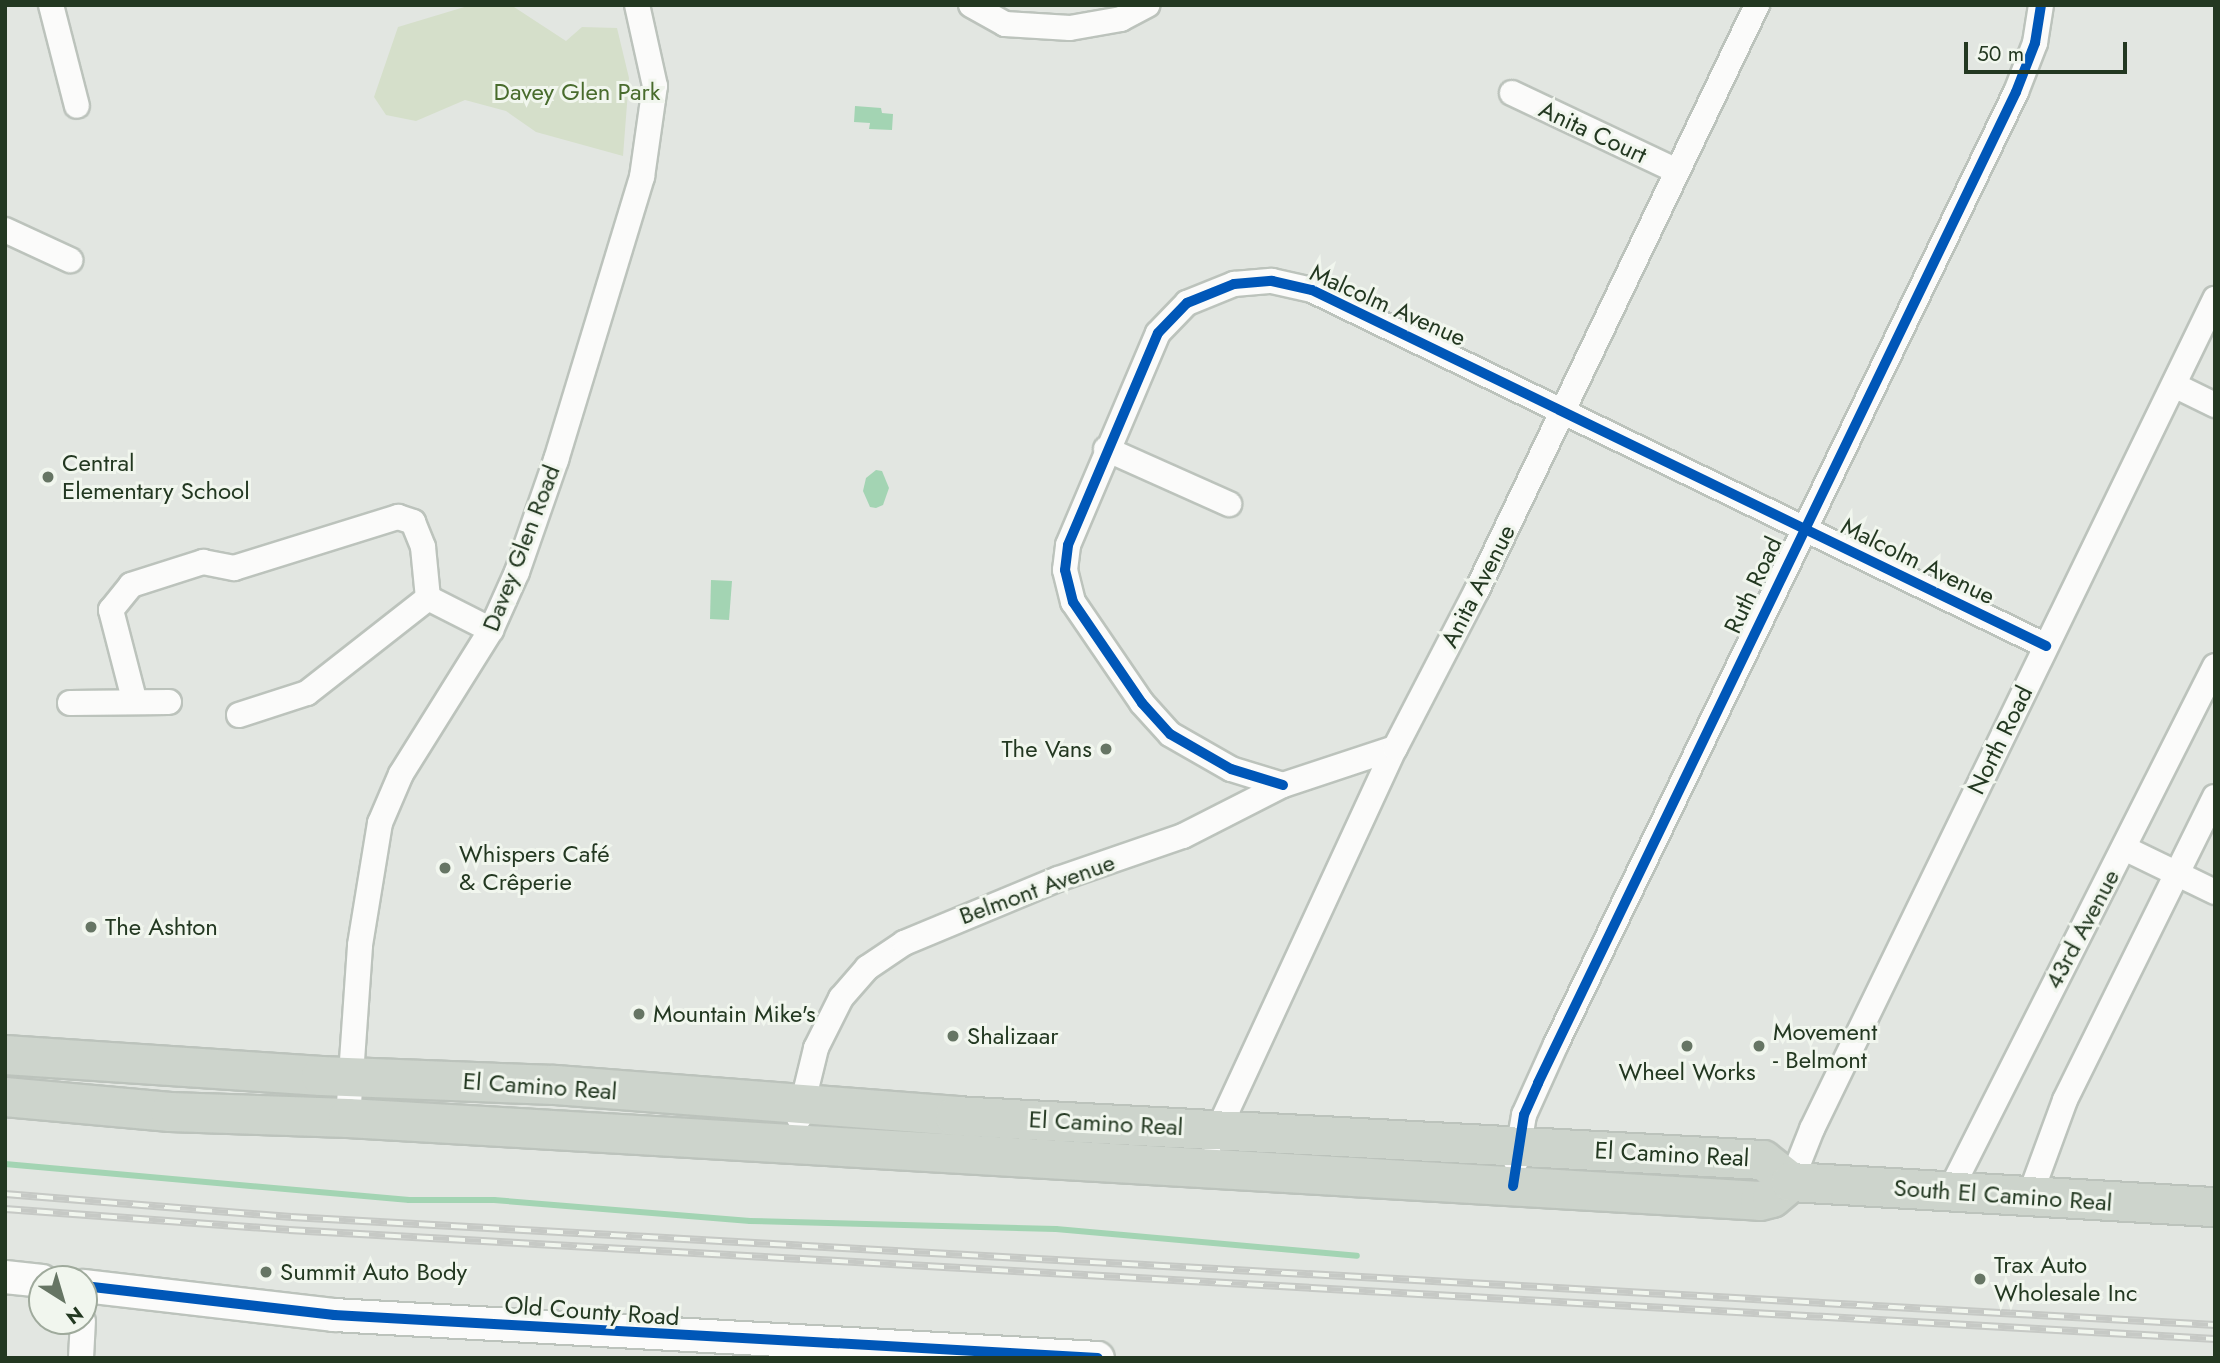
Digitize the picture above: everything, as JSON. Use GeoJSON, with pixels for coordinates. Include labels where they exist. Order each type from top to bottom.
{"type":"FeatureCollection","features":[{"type":"Feature","properties":{"kind":"main road","name":"El Camino Real"},"geometry":{"type":"LineString","coordinates":[[5,1055],[351,1076],[555,1085],[799,1107],[1763,1160],[1791,1182],[1772,1198],[1760,1201],[797,1147],[348,1118],[170,1112],[5,1097]]}},
{"type":"Feature","properties":{"kind":"main road","name":"South El Camino Real"},"geometry":{"type":"LineString","coordinates":[[1791,1182],[2215,1207]]}},
{"type":"Feature","properties":{"kind":"street"},"geometry":{"type":"LineString","coordinates":[[51,5],[76,106]]}},
{"type":"Feature","properties":{"kind":"street","name":"Davey Glen Road"},"geometry":{"type":"LineString","coordinates":[[348,1118],[360,945],[380,823],[401,774],[491,630],[556,460],[642,177],[655,86],[637,5]]}},
{"type":"Feature","properties":{"kind":"street"},"geometry":{"type":"LineString","coordinates":[[971,5],[1005,24],[1070,28],[1121,19],[1147,5]]}},
{"type":"Feature","properties":{"kind":"street","name":"Anita Avenue"},"geometry":{"type":"LineString","coordinates":[[1209,1169],[1215,1129],[1395,748],[1564,410],[1675,170],[1757,5]]}},
{"type":"Feature","properties":{"kind":"street","name":"Ruth Road"},"geometry":{"type":"LineString","coordinates":[[1513,1186],[1518,1145],[1538,1083],[1802,528],[2016,92],[2035,43],[2041,5]]}},
{"type":"Feature","properties":{"kind":"street","name":"Anita Court"},"geometry":{"type":"LineString","coordinates":[[1512,93],[1675,170]]}},
{"type":"Feature","properties":{"kind":"street"},"geometry":{"type":"LineString","coordinates":[[5,230],[70,260]]}},
{"type":"Feature","properties":{"kind":"street","name":"Malcolm Avenue"},"geometry":{"type":"LineString","coordinates":[[1283,785],[1231,769],[1170,734],[1142,703],[1073,602],[1065,570],[1068,545],[1158,333],[1186,303],[1234,284],[1272,281],[1312,290],[2046,646]]}},
{"type":"Feature","properties":{"kind":"street","name":"North Road"},"geometry":{"type":"LineString","coordinates":[[1791,1182],[1812,1129],[2215,299]]}},
{"type":"Feature","properties":{"kind":"street"},"geometry":{"type":"LineString","coordinates":[[2174,385],[2215,405]]}},
{"type":"Feature","properties":{"kind":"street"},"geometry":{"type":"LineString","coordinates":[[1107,449],[1229,504]]}},
{"type":"Feature","properties":{"kind":"street"},"geometry":{"type":"LineString","coordinates":[[134,699],[111,610],[131,585],[203,562],[234,568],[398,517],[413,522],[424,547],[428,598]]}},
{"type":"Feature","properties":{"kind":"street"},"geometry":{"type":"LineString","coordinates":[[428,598],[491,630]]}},
{"type":"Feature","properties":{"kind":"street"},"geometry":{"type":"LineString","coordinates":[[239,715],[307,693],[428,598]]}},
{"type":"Feature","properties":{"kind":"street","name":"43rd Avenue"},"geometry":{"type":"LineString","coordinates":[[1950,1191],[2215,666]]}},
{"type":"Feature","properties":{"kind":"street"},"geometry":{"type":"LineString","coordinates":[[70,703],[134,699],[169,702]]}},
{"type":"Feature","properties":{"kind":"street","name":"Belmont Avenue"},"geometry":{"type":"LineString","coordinates":[[797,1147],[799,1107],[816,1048],[841,999],[867,968],[904,943],[1058,879],[1183,836],[1283,785],[1395,748]]}},
{"type":"Feature","properties":{"kind":"street"},"geometry":{"type":"LineString","coordinates":[[2029,1198],[2065,1100],[2215,797]]}},
{"type":"Feature","properties":{"kind":"street"},"geometry":{"type":"LineString","coordinates":[[2124,848],[2215,892]]}},
{"type":"Feature","properties":{"kind":"street"},"geometry":{"type":"LineString","coordinates":[[5,1277],[28,1279]]}},
{"type":"Feature","properties":{"kind":"street","name":"Old County Road"},"geometry":{"type":"LineString","coordinates":[[98,1296],[730,1349],[1098,1358]]}},
{"type":"Feature","properties":{"kind":"street"},"geometry":{"type":"LineString","coordinates":[[80,1358],[82,1335]]}},
{"type":"Feature","properties":{"kind":"green space","name":"Davey Glen Park"},"geometry":{"type":"Polygon","coordinates":[[[471,5],[514,7],[566,41],[582,27],[617,28],[629,78],[623,156],[536,132],[506,111],[465,100],[416,121],[386,115],[374,97],[398,27],[471,5]]]}},
{"type":"Feature","properties":{"kind":"shaded area"},"geometry":{"type":"Polygon","coordinates":[[[855,106],[881,108],[882,113],[893,114],[892,130],[869,129],[870,123],[854,122],[855,106]]]}},
{"type":"Feature","properties":{"kind":"shaded area"},"geometry":{"type":"Polygon","coordinates":[[[876,470],[882,471],[889,488],[883,505],[876,508],[870,507],[863,491],[866,478],[876,470]]]}},
{"type":"Feature","properties":{"kind":"shaded area"},"geometry":{"type":"Polygon","coordinates":[[[711,580],[732,581],[729,620],[710,619],[711,580]]]}},
{"type":"Feature","properties":{"kind":"waterway"},"geometry":{"type":"LineString","coordinates":[[5,1164],[409,1200],[494,1200],[750,1221],[1056,1229],[1357,1256]]}},
{"type":"Feature","properties":{"kind":"railway"},"geometry":{"type":"LineString","coordinates":[[5,1194],[291,1217],[2215,1325]]}},
{"type":"Feature","properties":{"kind":"railway"},"geometry":{"type":"LineString","coordinates":[[5,1209],[289,1230],[2215,1339]]}},
{"type":"Feature","properties":{"kind":"cycle path"},"geometry":{"type":"LineString","coordinates":[[1513,1186],[1524,1115],[1538,1083],[2016,92],[2035,43],[2041,5]]}},
{"type":"Feature","properties":{"kind":"cycle path"},"geometry":{"type":"LineString","coordinates":[[1283,785],[1231,769],[1170,734],[1142,703],[1073,602],[1065,570],[1068,545],[1158,333],[1187,303],[1234,284],[1272,281],[1312,290],[2046,646]]}},
{"type":"Feature","properties":{"kind":"cycle path"},"geometry":{"type":"LineString","coordinates":[[98,1288],[334,1315],[1098,1358]]}},
{"type":"Feature","properties":{"kind":"place","name":"Central Elementary School"},"geometry":{"type":"Point","coordinates":[48,477]}},
{"type":"Feature","properties":{"kind":"place","name":"The Vans"},"geometry":{"type":"Point","coordinates":[1106,749]}},
{"type":"Feature","properties":{"kind":"place","name":"Whispers Café & Crêperie"},"geometry":{"type":"Point","coordinates":[445,868]}},
{"type":"Feature","properties":{"kind":"place","name":"The Ashton"},"geometry":{"type":"Point","coordinates":[91,927]}},
{"type":"Feature","properties":{"kind":"place","name":"Mountain Mike's"},"geometry":{"type":"Point","coordinates":[639,1014]}},
{"type":"Feature","properties":{"kind":"place","name":"Shalizaar"},"geometry":{"type":"Point","coordinates":[953,1036]}},
{"type":"Feature","properties":{"kind":"place","name":"Wheel Works"},"geometry":{"type":"Point","coordinates":[1687,1046]}},
{"type":"Feature","properties":{"kind":"place","name":"Movement - Belmont"},"geometry":{"type":"Point","coordinates":[1759,1046]}},
{"type":"Feature","properties":{"kind":"place","name":"Summit Auto Body"},"geometry":{"type":"Point","coordinates":[266,1272]}},
{"type":"Feature","properties":{"kind":"place","name":"Trax Auto Wholesale Inc"},"geometry":{"type":"Point","coordinates":[1980,1279]}}]}
